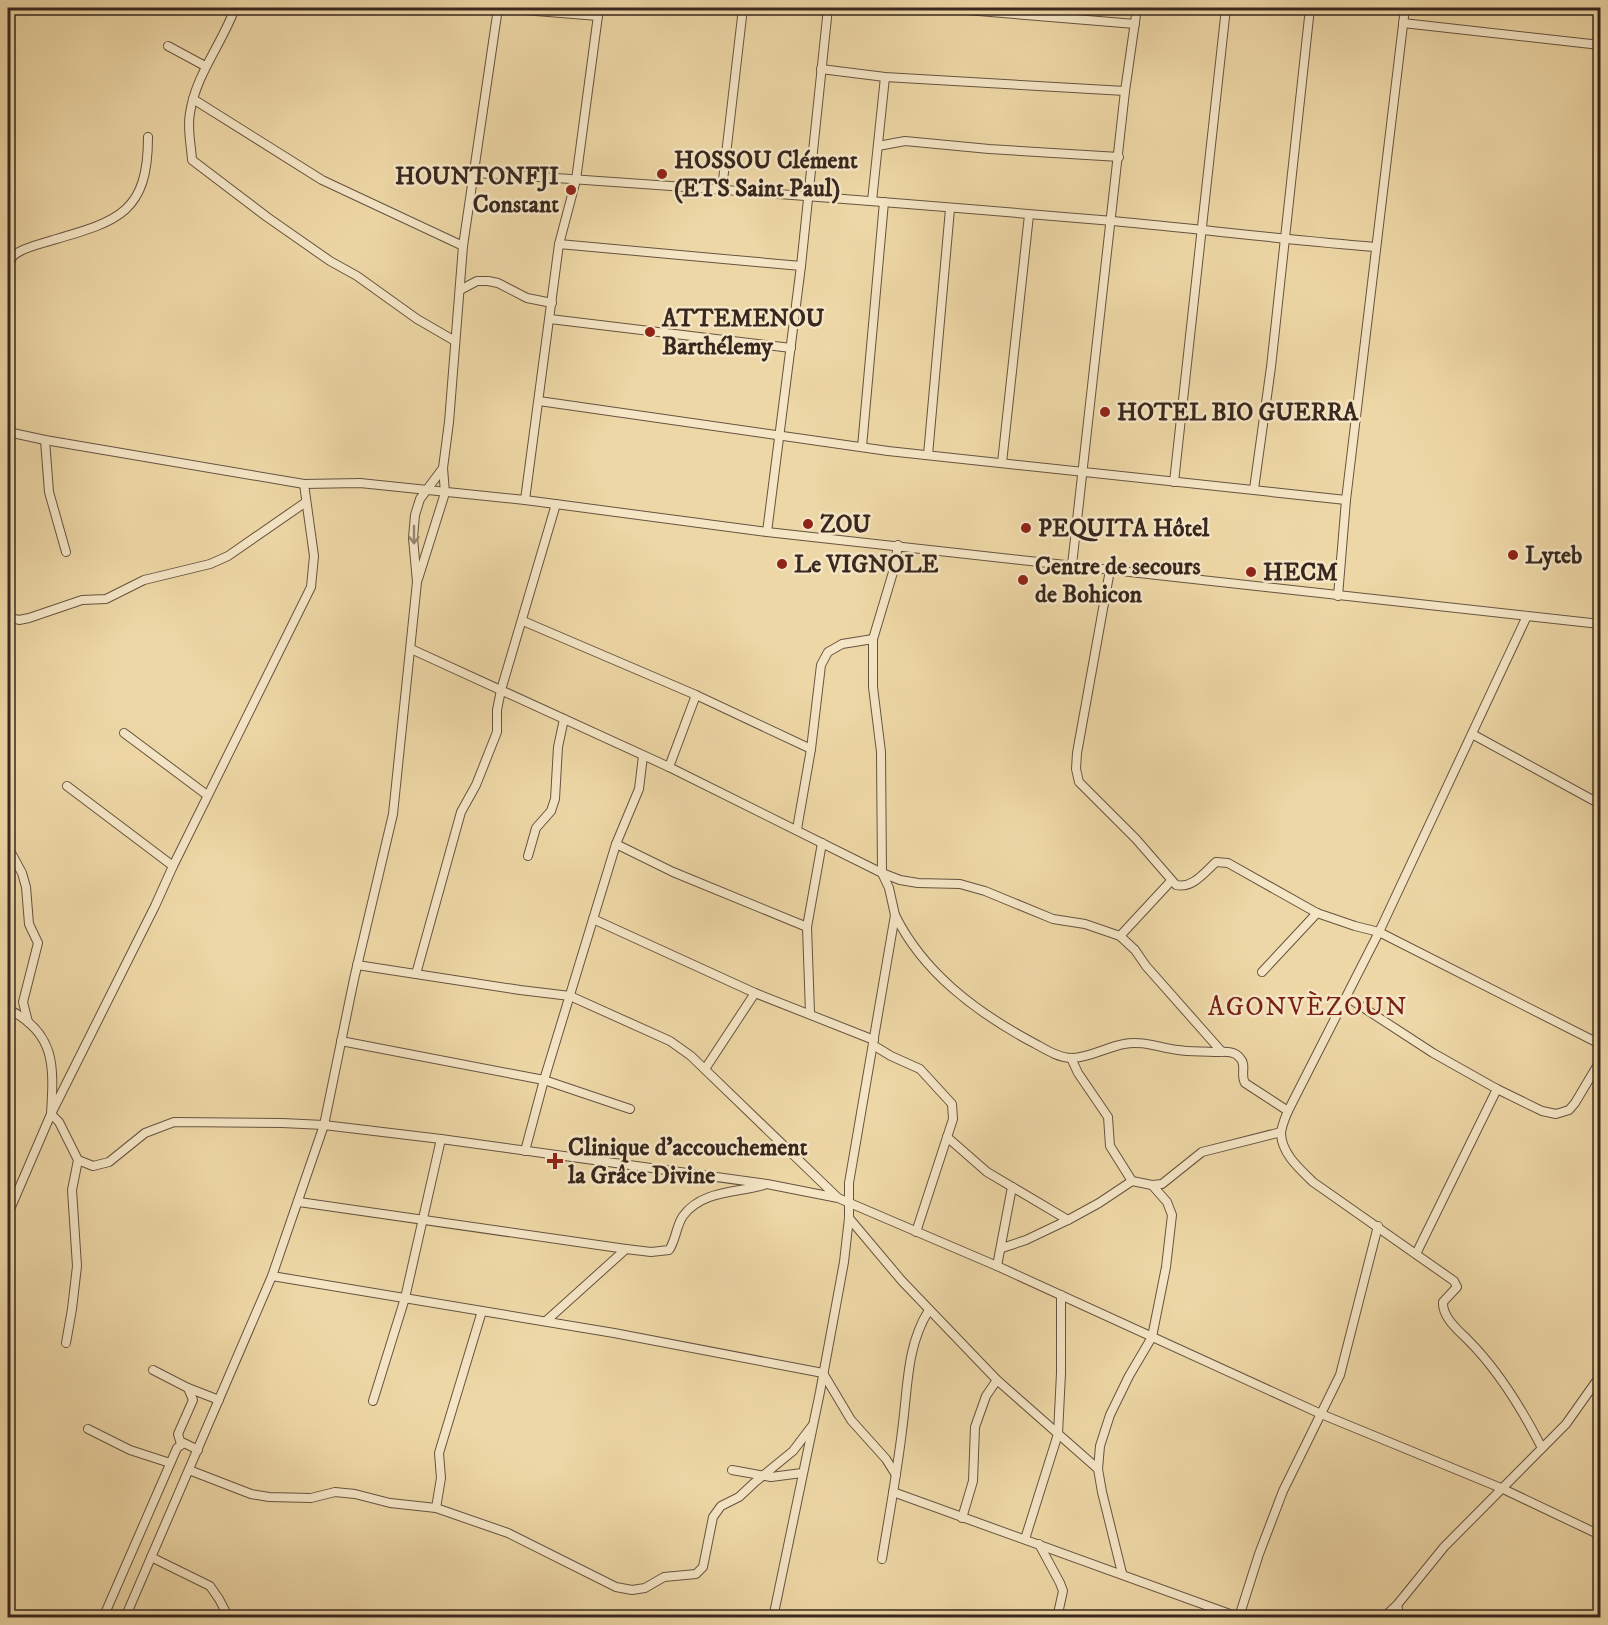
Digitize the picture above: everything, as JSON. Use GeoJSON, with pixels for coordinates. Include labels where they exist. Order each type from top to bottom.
{"type":"FeatureCollection","features":[{"type":"Feature","properties":{"kind":"street"},"geometry":{"type":"LineString","coordinates":[[235,8],[226,33],[205,66],[193,99],[189,126],[192,159],[225,186],[330,261],[357,276],[417,319],[455,341]]}},
{"type":"Feature","properties":{"kind":"street"},"geometry":{"type":"LineString","coordinates":[[417,582],[445,493],[443,468],[449,422],[463,246],[498,8],[598,12],[576,180],[559,244],[525,500]]}},
{"type":"Feature","properties":{"kind":"street"},"geometry":{"type":"LineString","coordinates":[[722,189],[742,8]]}},
{"type":"Feature","properties":{"kind":"street"},"geometry":{"type":"LineString","coordinates":[[767,531],[810,197],[828,8]]}},
{"type":"Feature","properties":{"kind":"street"},"geometry":{"type":"LineString","coordinates":[[942,8],[1135,24]]}},
{"type":"Feature","properties":{"kind":"street"},"geometry":{"type":"LineString","coordinates":[[1072,565],[1125,92],[1137,8]]}},
{"type":"Feature","properties":{"kind":"street"},"geometry":{"type":"LineString","coordinates":[[1174,482],[1226,8]]}},
{"type":"Feature","properties":{"kind":"street"},"geometry":{"type":"LineString","coordinates":[[1254,489],[1271,367],[1310,8]]}},
{"type":"Feature","properties":{"kind":"street"},"geometry":{"type":"LineString","coordinates":[[1338,596],[1346,500],[1405,8]]}},
{"type":"Feature","properties":{"kind":"street"},"geometry":{"type":"LineString","coordinates":[[1403,23],[1600,45]]}},
{"type":"Feature","properties":{"kind":"street"},"geometry":{"type":"LineString","coordinates":[[168,46],[205,66]]}},
{"type":"Feature","properties":{"kind":"street"},"geometry":{"type":"LineString","coordinates":[[821,69],[885,77],[1125,92]]}},
{"type":"Feature","properties":{"kind":"street"},"geometry":{"type":"LineString","coordinates":[[872,201],[885,77]]}},
{"type":"Feature","properties":{"kind":"street"},"geometry":{"type":"LineString","coordinates":[[193,99],[322,180],[463,246]]}},
{"type":"Feature","properties":{"kind":"street"},"geometry":{"type":"LineString","coordinates":[[8,272],[9,257],[32,246],[108,223],[122,213],[134,199],[144,181],[148,159],[148,137]]}},
{"type":"Feature","properties":{"kind":"street"},"geometry":{"type":"LineString","coordinates":[[878,146],[905,141],[1119,157]]}},
{"type":"Feature","properties":{"kind":"street"},"geometry":{"type":"LineString","coordinates":[[474,173],[872,201],[1112,221],[1284,240],[1375,247]]}},
{"type":"Feature","properties":{"kind":"street"},"geometry":{"type":"LineString","coordinates":[[862,447],[884,202]]}},
{"type":"Feature","properties":{"kind":"street"},"geometry":{"type":"LineString","coordinates":[[928,455],[950,209]]}},
{"type":"Feature","properties":{"kind":"street"},"geometry":{"type":"LineString","coordinates":[[1002,463],[1029,215]]}},
{"type":"Feature","properties":{"kind":"street"},"geometry":{"type":"LineString","coordinates":[[559,244],[801,266]]}},
{"type":"Feature","properties":{"kind":"street"},"geometry":{"type":"LineString","coordinates":[[460,290],[477,281],[488,281],[498,283],[527,298],[552,303]]}},
{"type":"Feature","properties":{"kind":"street"},"geometry":{"type":"LineString","coordinates":[[550,319],[791,348]]}},
{"type":"Feature","properties":{"kind":"street"},"geometry":{"type":"LineString","coordinates":[[539,401],[862,447],[1346,500]]}},
{"type":"Feature","properties":{"kind":"street"},"geometry":{"type":"LineString","coordinates":[[8,432],[304,484],[360,483],[525,500],[767,531],[1600,624]]}},
{"type":"Feature","properties":{"kind":"street"},"geometry":{"type":"LineString","coordinates":[[45,440],[49,492],[66,552]]}},
{"type":"Feature","properties":{"kind":"street"},"geometry":{"type":"LineString","coordinates":[[125,1617],[272,1276],[324,1125],[357,965],[393,814],[417,582],[413,538],[415,515],[420,499],[443,468]]}},
{"type":"Feature","properties":{"kind":"street"},"geometry":{"type":"LineString","coordinates":[[8,1214],[51,1113],[155,906],[310,587],[314,556],[304,484]]}},
{"type":"Feature","properties":{"kind":"street"},"geometry":{"type":"LineString","coordinates":[[8,617],[19,620],[82,600],[106,599],[144,580],[210,564],[228,556],[306,502]]}},
{"type":"Feature","properties":{"kind":"street"},"geometry":{"type":"LineString","coordinates":[[416,974],[461,812],[476,785],[497,732],[497,710],[501,690],[556,504]]}},
{"type":"Feature","properties":{"kind":"street"},"geometry":{"type":"LineString","coordinates":[[898,545],[889,589],[877,619],[873,639],[873,687],[882,752],[882,873],[889,888],[895,915],[913,946],[938,975],[968,1001],[1000,1024],[1049,1051],[1071,1058],[1125,1043],[1135,1043],[1181,1051],[1231,1052],[1239,1056],[1244,1064],[1242,1076],[1245,1083],[1288,1111]]}},
{"type":"Feature","properties":{"kind":"street"},"geometry":{"type":"LineString","coordinates":[[1110,570],[1076,769],[1079,782],[1085,790],[1136,839],[1171,881],[1183,887],[1190,885],[1216,862],[1222,861],[1317,913],[1379,932],[1600,1044]]}},
{"type":"Feature","properties":{"kind":"street"},"geometry":{"type":"LineString","coordinates":[[1527,616],[1379,932],[1288,1111],[1281,1132],[1283,1145],[1288,1154],[1313,1182],[1378,1226],[1457,1285],[1443,1302],[1444,1311],[1450,1322],[1483,1356],[1525,1413],[1542,1448]]}},
{"type":"Feature","properties":{"kind":"street"},"geometry":{"type":"LineString","coordinates":[[523,621],[696,695],[811,749]]}},
{"type":"Feature","properties":{"kind":"street"},"geometry":{"type":"LineString","coordinates":[[797,829],[824,657],[842,644],[873,639]]}},
{"type":"Feature","properties":{"kind":"street"},"geometry":{"type":"LineString","coordinates":[[411,649],[669,767],[882,873],[900,880],[918,883],[960,884],[986,891],[1053,919],[1085,924],[1120,936],[1135,950],[1146,966],[1222,1052]]}},
{"type":"Feature","properties":{"kind":"street"},"geometry":{"type":"LineString","coordinates":[[669,767],[696,695]]}},
{"type":"Feature","properties":{"kind":"street"},"geometry":{"type":"LineString","coordinates":[[528,856],[536,828],[551,811],[555,799],[558,747],[564,718]]}},
{"type":"Feature","properties":{"kind":"street"},"geometry":{"type":"LineString","coordinates":[[124,734],[207,795]]}},
{"type":"Feature","properties":{"kind":"street"},"geometry":{"type":"LineString","coordinates":[[1472,734],[1600,804]]}},
{"type":"Feature","properties":{"kind":"street"},"geometry":{"type":"LineString","coordinates":[[525,1151],[615,844],[639,789],[643,756]]}},
{"type":"Feature","properties":{"kind":"street"},"geometry":{"type":"LineString","coordinates":[[68,786],[173,866]]}},
{"type":"Feature","properties":{"kind":"street"},"geometry":{"type":"LineString","coordinates":[[810,1013],[807,927],[822,843]]}},
{"type":"Feature","properties":{"kind":"street"},"geometry":{"type":"LineString","coordinates":[[615,844],[692,880],[807,927]]}},
{"type":"Feature","properties":{"kind":"street"},"geometry":{"type":"LineString","coordinates":[[8,847],[22,873],[26,887],[29,924],[38,943],[23,1002],[28,1022]]}},
{"type":"Feature","properties":{"kind":"street"},"geometry":{"type":"LineString","coordinates":[[1120,936],[1171,881]]}},
{"type":"Feature","properties":{"kind":"street"},"geometry":{"type":"LineString","coordinates":[[1262,972],[1317,913]]}},
{"type":"Feature","properties":{"kind":"street"},"geometry":{"type":"LineString","coordinates":[[773,1617],[844,1262],[849,1218],[849,1183],[895,915]]}},
{"type":"Feature","properties":{"kind":"street"},"geometry":{"type":"LineString","coordinates":[[593,920],[755,993],[810,1013],[874,1042],[891,1056],[920,1069],[946,1096],[954,1110],[916,1232]]}},
{"type":"Feature","properties":{"kind":"street"},"geometry":{"type":"LineString","coordinates":[[357,965],[570,996],[670,1041],[682,1048],[705,1069],[838,1198]]}},
{"type":"Feature","properties":{"kind":"street"},"geometry":{"type":"LineString","coordinates":[[705,1069],[755,993]]}},
{"type":"Feature","properties":{"kind":"street"},"geometry":{"type":"LineString","coordinates":[[1347,997],[1433,1053],[1542,1111],[1556,1114],[1569,1110],[1600,1061]]}},
{"type":"Feature","properties":{"kind":"street"},"geometry":{"type":"LineString","coordinates":[[8,1008],[28,1022],[41,1037],[51,1057],[53,1082],[51,1113],[59,1122],[78,1160],[72,1190],[77,1266],[66,1343]]}},
{"type":"Feature","properties":{"kind":"street"},"geometry":{"type":"LineString","coordinates":[[341,1041],[544,1080],[630,1109]]}},
{"type":"Feature","properties":{"kind":"street"},"geometry":{"type":"LineString","coordinates":[[1071,1058],[1078,1073],[1106,1111],[1110,1123],[1110,1146],[1131,1181]]}},
{"type":"Feature","properties":{"kind":"street"},"geometry":{"type":"LineString","coordinates":[[1416,1254],[1497,1089]]}},
{"type":"Feature","properties":{"kind":"street"},"geometry":{"type":"LineString","coordinates":[[78,1160],[93,1166],[109,1162],[145,1133],[174,1122],[324,1125],[767,1184],[838,1198],[997,1266],[1321,1414],[1502,1488],[1600,1535]]}},
{"type":"Feature","properties":{"kind":"street"},"geometry":{"type":"LineString","coordinates":[[1002,1248],[1026,1240],[1068,1220],[1099,1203],[1131,1181],[1152,1185],[1162,1184],[1202,1152],[1281,1132]]}},
{"type":"Feature","properties":{"kind":"street"},"geometry":{"type":"LineString","coordinates":[[947,1137],[987,1172],[1068,1220]]}},
{"type":"Feature","properties":{"kind":"street"},"geometry":{"type":"LineString","coordinates":[[373,1401],[405,1298],[441,1139]]}},
{"type":"Feature","properties":{"kind":"street"},"geometry":{"type":"LineString","coordinates":[[299,1202],[651,1252],[669,1250],[682,1217],[704,1199],[717,1194],[747,1190],[767,1184]]}},
{"type":"Feature","properties":{"kind":"street"},"geometry":{"type":"LineString","coordinates":[[1122,1573],[1098,1469],[1100,1446],[1110,1415],[1152,1336],[1162,1288],[1173,1215],[1167,1202],[1152,1185]]}},
{"type":"Feature","properties":{"kind":"street"},"geometry":{"type":"LineString","coordinates":[[997,1266],[1012,1187]]}},
{"type":"Feature","properties":{"kind":"street"},"geometry":{"type":"LineString","coordinates":[[849,1218],[870,1245],[996,1380],[1098,1469]]}},
{"type":"Feature","properties":{"kind":"street"},"geometry":{"type":"LineString","coordinates":[[893,1492],[1240,1617],[1283,1491],[1340,1375],[1378,1226]]}},
{"type":"Feature","properties":{"kind":"street"},"geometry":{"type":"LineString","coordinates":[[546,1321],[626,1249]]}},
{"type":"Feature","properties":{"kind":"street"},"geometry":{"type":"LineString","coordinates":[[272,1276],[546,1321],[823,1373],[851,1420],[886,1459],[896,1475]]}},
{"type":"Feature","properties":{"kind":"street"},"geometry":{"type":"LineString","coordinates":[[1025,1539],[1058,1434],[1062,1373],[1061,1295]]}},
{"type":"Feature","properties":{"kind":"street"},"geometry":{"type":"LineString","coordinates":[[882,1559],[896,1475],[910,1356],[920,1325],[929,1310]]}},
{"type":"Feature","properties":{"kind":"street"},"geometry":{"type":"LineString","coordinates":[[436,1508],[441,1478],[438,1453],[482,1311]]}},
{"type":"Feature","properties":{"kind":"street"},"geometry":{"type":"LineString","coordinates":[[153,1370],[188,1389],[219,1400]]}},
{"type":"Feature","properties":{"kind":"street"},"geometry":{"type":"LineString","coordinates":[[1383,1617],[1397,1605],[1444,1547],[1566,1424],[1600,1376]]}},
{"type":"Feature","properties":{"kind":"street"},"geometry":{"type":"LineString","coordinates":[[962,1518],[973,1481],[975,1427],[986,1396],[996,1380]]}},
{"type":"Feature","properties":{"kind":"street"},"geometry":{"type":"LineString","coordinates":[[181,1444],[178,1434],[193,1400],[188,1389]]}},
{"type":"Feature","properties":{"kind":"street"},"geometry":{"type":"LineString","coordinates":[[189,1470],[251,1494],[269,1497],[311,1498],[334,1492],[355,1494],[390,1503],[436,1508],[508,1533],[616,1587],[632,1590],[645,1588],[664,1577],[696,1574],[703,1567],[713,1517],[721,1506],[739,1497],[793,1450],[813,1424]]}},
{"type":"Feature","properties":{"kind":"street"},"geometry":{"type":"LineString","coordinates":[[88,1429],[130,1450],[170,1463]]}},
{"type":"Feature","properties":{"kind":"street"},"geometry":{"type":"LineString","coordinates":[[181,1444],[198,1450]]}},
{"type":"Feature","properties":{"kind":"street"},"geometry":{"type":"LineString","coordinates":[[103,1617],[170,1463],[181,1444]]}},
{"type":"Feature","properties":{"kind":"street"},"geometry":{"type":"LineString","coordinates":[[732,1470],[771,1478],[802,1473]]}},
{"type":"Feature","properties":{"kind":"street"},"geometry":{"type":"LineString","coordinates":[[1039,1544],[1063,1591],[1057,1617]]}},
{"type":"Feature","properties":{"kind":"street"},"geometry":{"type":"LineString","coordinates":[[151,1557],[210,1586],[230,1617]]}},
{"type":"Feature","properties":{"kind":"street"},"geometry":{"type":"LineString","coordinates":[[1397,1605],[1400,1617]]}},
{"type":"Feature","properties":{"kind":"street"},"geometry":{"type":"LineString","coordinates":[[8,1615],[14,1617]]}},
{"type":"Feature","properties":{"kind":"place","name":"HOSSOU Clément (ETS Saint Paul)"},"geometry":{"type":"Point","coordinates":[662,174]}},
{"type":"Feature","properties":{"kind":"place","name":"HOUNTONFJI Constant"},"geometry":{"type":"Point","coordinates":[571,190]}},
{"type":"Feature","properties":{"kind":"place","name":"ATTEMENOU Barthélemy"},"geometry":{"type":"Point","coordinates":[650,332]}},
{"type":"Feature","properties":{"kind":"place","name":"HOTEL BIO GUERRA"},"geometry":{"type":"Point","coordinates":[1105,412]}},
{"type":"Feature","properties":{"kind":"place","name":"ZOU"},"geometry":{"type":"Point","coordinates":[808,524]}},
{"type":"Feature","properties":{"kind":"place","name":"PEQUITA Hôtel"},"geometry":{"type":"Point","coordinates":[1026,528]}},
{"type":"Feature","properties":{"kind":"place","name":"Lyteb"},"geometry":{"type":"Point","coordinates":[1513,555]}},
{"type":"Feature","properties":{"kind":"place","name":"Le VIGNOLE"},"geometry":{"type":"Point","coordinates":[782,564]}},
{"type":"Feature","properties":{"kind":"place","name":"HECM"},"geometry":{"type":"Point","coordinates":[1251,572]}},
{"type":"Feature","properties":{"kind":"place","name":"Centre de secours de Bohicon"},"geometry":{"type":"Point","coordinates":[1023,580]}},
{"type":"Feature","properties":{"kind":"place","name":"Clinique d’accouchement la Grâce Divine"},"geometry":{"type":"Point","coordinates":[555,1161]}},
{"type":"Feature","properties":{"kind":"district","name":"AGONVÈZOUN"},"geometry":{"type":"Point","coordinates":[1308,1006]}}]}
